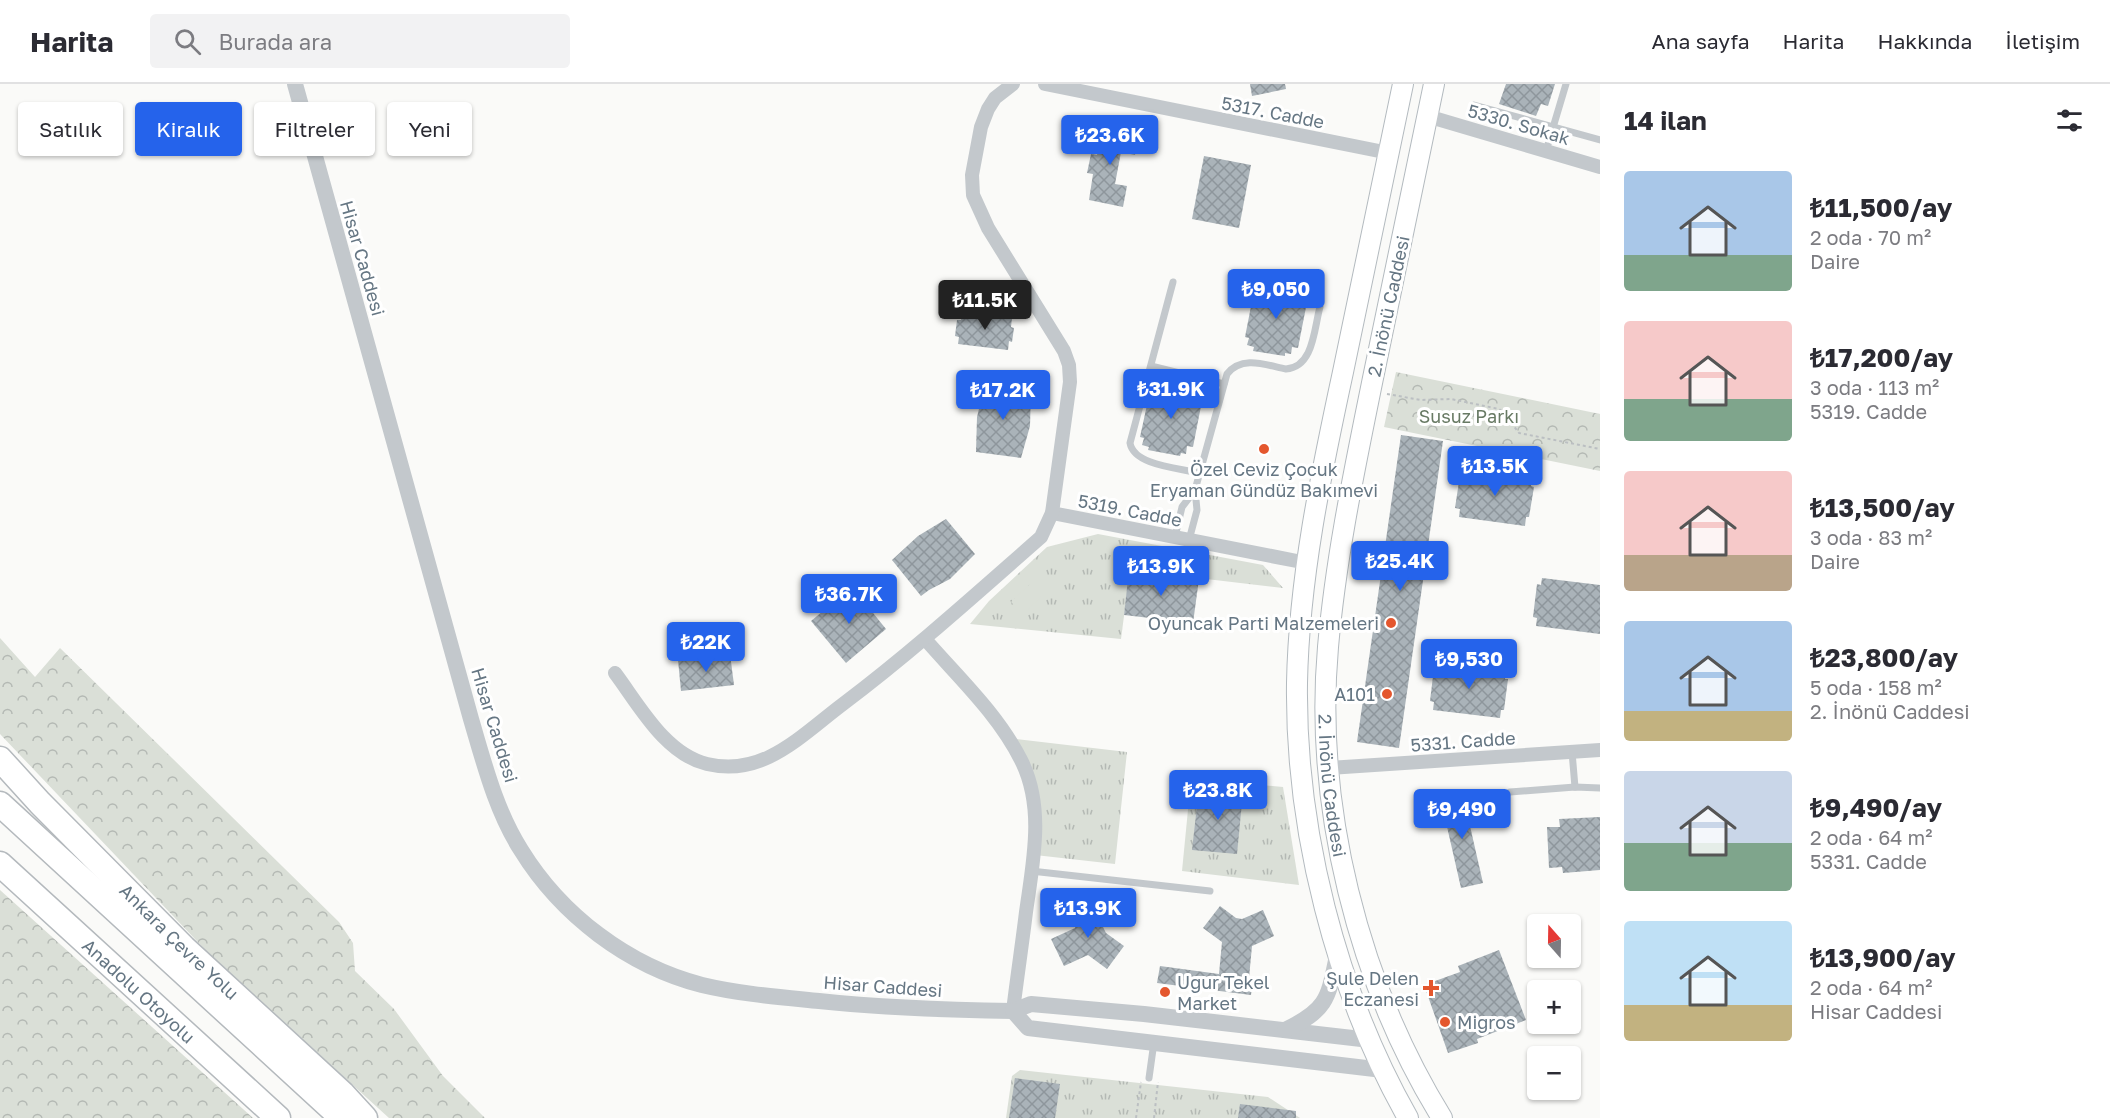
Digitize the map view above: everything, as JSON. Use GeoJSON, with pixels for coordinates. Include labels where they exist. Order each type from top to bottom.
{"type":"FeatureCollection","features":[{"type":"Feature","properties":{"kind":"highway","name":"Ankara Çevre Yolu"},"geometry":{"type":"LineString","coordinates":[[0,759],[48,811],[176,940],[343,1094],[365,1118]]}},
{"type":"Feature","properties":{"kind":"highway"},"geometry":{"type":"LineString","coordinates":[[0,804],[342,1118]]}},
{"type":"Feature","properties":{"kind":"highway","name":"Anadolu Otoyolu"},"geometry":{"type":"LineString","coordinates":[[0,864],[278,1118]]}},
{"type":"Feature","properties":{"kind":"main road","name":"2. İnönü Caddesi"},"geometry":{"type":"LineString","coordinates":[[1403,84],[1326,452],[1307,563],[1298,646],[1297,685],[1301,770],[1312,853],[1338,950],[1370,1040],[1408,1118]]}},
{"type":"Feature","properties":{"kind":"main road","name":"2. İnönü Caddesi"},"geometry":{"type":"LineString","coordinates":[[1434,84],[1345,518],[1328,648],[1326,713],[1333,809],[1350,893],[1371,965],[1396,1030],[1408,1059],[1442,1118]]}},
{"type":"Feature","properties":{"kind":"main road"},"geometry":{"type":"LineString","coordinates":[[1301,770],[1329,768]]}},
{"type":"Feature","properties":{"kind":"main road"},"geometry":{"type":"LineString","coordinates":[[1370,1040],[1396,1030]]}},
{"type":"Feature","properties":{"kind":"main road"},"geometry":{"type":"LineString","coordinates":[[1383,1070],[1408,1059]]}},
{"type":"Feature","properties":{"kind":"street","name":"Hisar Caddesi"},"geometry":{"type":"LineString","coordinates":[[294,84],[474,728],[504,819],[520,850],[563,904],[611,944],[671,975],[701,985],[756,995],[889,1008],[1013,1011],[1030,1004],[1144,1014],[1370,1040]]}},
{"type":"Feature","properties":{"kind":"street"},"geometry":{"type":"LineString","coordinates":[[615,673],[663,736],[687,756],[706,764],[727,767],[750,764],[789,746],[895,664],[1041,537],[1052,513],[1070,382],[1069,364],[1064,351],[988,228],[973,195],[972,175],[981,127],[995,98],[1013,84]]}},
{"type":"Feature","properties":{"kind":"street","name":"5317. Cadde"},"geometry":{"type":"LineString","coordinates":[[1045,84],[1389,153]]}},
{"type":"Feature","properties":{"kind":"street","name":"5330. Sokak"},"geometry":{"type":"LineString","coordinates":[[1427,116],[1600,167]]}},
{"type":"Feature","properties":{"kind":"street","name":"5319. Cadde"},"geometry":{"type":"LineString","coordinates":[[1052,513],[1307,563]]}},
{"type":"Feature","properties":{"kind":"street"},"geometry":{"type":"LineString","coordinates":[[925,639],[1011,741],[1029,780],[1035,813],[1031,871],[1013,1011],[1028,1028],[1383,1070]]}},
{"type":"Feature","properties":{"kind":"street","name":"5331. Cadde"},"geometry":{"type":"LineString","coordinates":[[1329,768],[1600,750]]}},
{"type":"Feature","properties":{"kind":"street"},"geometry":{"type":"LineString","coordinates":[[1285,1030],[1307,1020],[1324,1002],[1332,983],[1338,950]]}},
{"type":"Feature","properties":{"kind":"street"},"geometry":{"type":"LineString","coordinates":[[1144,1014],[1147,1042]]}},
{"type":"Feature","properties":{"kind":"lane"},"geometry":{"type":"LineString","coordinates":[[1546,151],[1566,84]]}},
{"type":"Feature","properties":{"kind":"lane"},"geometry":{"type":"LineString","coordinates":[[1474,105],[1600,140]]}},
{"type":"Feature","properties":{"kind":"lane"},"geometry":{"type":"LineString","coordinates":[[1173,282],[1130,443],[1131,450],[1142,460],[1199,473]]}},
{"type":"Feature","properties":{"kind":"lane"},"geometry":{"type":"LineString","coordinates":[[1182,538],[1197,510],[1195,490],[1227,374],[1232,368],[1243,363],[1286,369],[1302,363],[1309,353],[1320,307]]}},
{"type":"Feature","properties":{"kind":"lane"},"geometry":{"type":"LineString","coordinates":[[1151,366],[1224,384]]}},
{"type":"Feature","properties":{"kind":"lane"},"geometry":{"type":"LineString","coordinates":[[1182,538],[1182,507],[1195,490]]}},
{"type":"Feature","properties":{"kind":"lane"},"geometry":{"type":"LineString","coordinates":[[1572,752],[1575,787]]}},
{"type":"Feature","properties":{"kind":"lane"},"geometry":{"type":"LineString","coordinates":[[1510,792],[1575,787],[1600,788]]}},
{"type":"Feature","properties":{"kind":"lane"},"geometry":{"type":"LineString","coordinates":[[1031,871],[1210,891]]}},
{"type":"Feature","properties":{"kind":"lane"},"geometry":{"type":"LineString","coordinates":[[1146,1078],[1147,1042]]}},
{"type":"Feature","properties":{"kind":"path"},"geometry":{"type":"LineString","coordinates":[[1370,392],[1421,400],[1451,399],[1499,409],[1519,433],[1600,449]]}},
{"type":"Feature","properties":{"kind":"path"},"geometry":{"type":"LineString","coordinates":[[1136,1118],[1146,1078]]}},
{"type":"Feature","properties":{"kind":"path"},"geometry":{"type":"LineString","coordinates":[[1154,1118],[1158,1080]]}},
{"type":"Feature","properties":{"kind":"green space","name":"Susuz Parkı"},"geometry":{"type":"Polygon","coordinates":[[[1396,372],[1600,414],[1600,471],[1384,427],[1396,372]]]}},
{"type":"Feature","properties":{"kind":"green space"},"geometry":{"type":"Polygon","coordinates":[[[1098,534],[1263,565],[1283,588],[1130,570],[1121,639],[970,624],[989,601],[1047,547],[1098,534]]]}},
{"type":"Feature","properties":{"kind":"green space"},"geometry":{"type":"Polygon","coordinates":[[[1034,580],[1046,592],[1023,614],[1011,602],[1034,580]]]}},
{"type":"Feature","properties":{"kind":"green space"},"geometry":{"type":"Polygon","coordinates":[[[0,638],[35,677],[60,648],[339,922],[353,943],[355,971],[394,1009],[443,1076],[485,1118],[389,1118],[213,958],[0,734],[0,638]]]}},
{"type":"Feature","properties":{"kind":"green space"},"geometry":{"type":"Polygon","coordinates":[[[1016,739],[1127,752],[1115,864],[1035,855],[1038,821],[1016,739]]]}},
{"type":"Feature","properties":{"kind":"green space"},"geometry":{"type":"Polygon","coordinates":[[[1191,779],[1283,787],[1299,885],[1182,871],[1191,779]]]}},
{"type":"Feature","properties":{"kind":"green space"},"geometry":{"type":"Polygon","coordinates":[[[0,890],[253,1118],[0,1118],[0,890]]]}},
{"type":"Feature","properties":{"kind":"green space"},"geometry":{"type":"Polygon","coordinates":[[[1020,1070],[1268,1097],[1300,1118],[1006,1118],[1012,1076],[1020,1070]]]}},
{"type":"Feature","properties":{"kind":"building"},"geometry":{"type":"Polygon","coordinates":[[[1250,84],[1285,84],[1286,89],[1252,96],[1250,84]]]}},
{"type":"Feature","properties":{"kind":"building"},"geometry":{"type":"Polygon","coordinates":[[[1506,84],[1555,84],[1548,106],[1541,104],[1536,116],[1499,104],[1506,84]]]}},
{"type":"Feature","properties":{"kind":"building"},"geometry":{"type":"Polygon","coordinates":[[[1103,127],[1139,133],[1135,155],[1121,152],[1115,184],[1127,186],[1123,207],[1089,200],[1093,174],[1087,173],[1091,154],[1097,155],[1103,127]]]}},
{"type":"Feature","properties":{"kind":"building"},"geometry":{"type":"Polygon","coordinates":[[[1204,156],[1251,165],[1239,228],[1192,219],[1204,156]]]}},
{"type":"Feature","properties":{"kind":"building"},"geometry":{"type":"Polygon","coordinates":[[[1266,283],[1298,289],[1298,292],[1304,294],[1302,301],[1307,302],[1298,348],[1292,347],[1291,354],[1285,353],[1285,356],[1253,351],[1254,347],[1247,345],[1249,338],[1245,337],[1254,291],[1258,292],[1259,285],[1265,286],[1266,283]]]}},
{"type":"Feature","properties":{"kind":"building"},"geometry":{"type":"Polygon","coordinates":[[[962,312],[1012,318],[1011,327],[1014,328],[1008,350],[958,344],[959,337],[955,336],[957,320],[961,320],[962,312]]]}},
{"type":"Feature","properties":{"kind":"building"},"geometry":{"type":"Polygon","coordinates":[[[1161,383],[1193,389],[1193,392],[1198,393],[1197,401],[1202,401],[1193,447],[1187,446],[1186,454],[1181,453],[1180,456],[1148,450],[1149,447],[1142,445],[1144,438],[1140,437],[1150,391],[1153,392],[1154,385],[1160,386],[1161,383]]]}},
{"type":"Feature","properties":{"kind":"building"},"geometry":{"type":"Polygon","coordinates":[[[985,384],[1031,390],[1030,426],[1021,458],[976,452],[977,417],[985,384]]]}},
{"type":"Feature","properties":{"kind":"building"},"geometry":{"type":"Polygon","coordinates":[[[1401,435],[1443,441],[1399,748],[1357,742],[1401,435]]]}},
{"type":"Feature","properties":{"kind":"building"},"geometry":{"type":"Polygon","coordinates":[[[1465,469],[1532,478],[1531,486],[1534,487],[1529,517],[1526,517],[1525,526],[1459,517],[1460,509],[1455,508],[1460,475],[1464,476],[1465,469]]]}},
{"type":"Feature","properties":{"kind":"building"},"geometry":{"type":"Polygon","coordinates":[[[946,519],[975,554],[950,579],[921,596],[892,560],[918,536],[946,519]]]}},
{"type":"Feature","properties":{"kind":"building"},"geometry":{"type":"Polygon","coordinates":[[[1129,570],[1199,579],[1193,623],[1124,615],[1129,570]]]}},
{"type":"Feature","properties":{"kind":"building"},"geometry":{"type":"Polygon","coordinates":[[[1542,578],[1600,585],[1600,634],[1536,626],[1537,618],[1533,617],[1537,584],[1541,585],[1542,578]]]}},
{"type":"Feature","properties":{"kind":"building"},"geometry":{"type":"Polygon","coordinates":[[[852,587],[886,629],[846,663],[811,621],[852,587]]]}},
{"type":"Feature","properties":{"kind":"building"},"geometry":{"type":"Polygon","coordinates":[[[730,654],[734,685],[681,691],[678,660],[730,654]]]}},
{"type":"Feature","properties":{"kind":"building"},"geometry":{"type":"Polygon","coordinates":[[[1439,662],[1506,670],[1505,679],[1508,679],[1504,710],[1501,710],[1500,718],[1433,710],[1434,702],[1430,701],[1434,668],[1439,669],[1439,662]]]}},
{"type":"Feature","properties":{"kind":"building"},"geometry":{"type":"Polygon","coordinates":[[[1199,788],[1243,792],[1237,854],[1192,850],[1199,788]]]}},
{"type":"Feature","properties":{"kind":"building"},"geometry":{"type":"Polygon","coordinates":[[[1462,791],[1483,883],[1461,888],[1440,796],[1462,791]]]}},
{"type":"Feature","properties":{"kind":"building"},"geometry":{"type":"Polygon","coordinates":[[[1600,817],[1600,870],[1563,873],[1562,867],[1549,868],[1547,827],[1560,827],[1559,819],[1600,817]]]}},
{"type":"Feature","properties":{"kind":"building"},"geometry":{"type":"Polygon","coordinates":[[[1078,904],[1106,907],[1103,927],[1106,933],[1124,946],[1107,969],[1088,955],[1064,966],[1051,939],[1075,928],[1078,904]]]}},
{"type":"Feature","properties":{"kind":"building"},"geometry":{"type":"Polygon","coordinates":[[[1220,906],[1236,918],[1242,919],[1263,910],[1274,936],[1252,946],[1249,978],[1253,978],[1251,995],[1157,983],[1160,966],[1219,974],[1222,942],[1203,928],[1220,906]]]}},
{"type":"Feature","properties":{"kind":"building"},"geometry":{"type":"Polygon","coordinates":[[[1499,950],[1526,1020],[1477,1039],[1478,1043],[1448,1053],[1424,985],[1460,972],[1458,966],[1499,950]]]}},
{"type":"Feature","properties":{"kind":"building"},"geometry":{"type":"Polygon","coordinates":[[[1015,1078],[1060,1084],[1055,1118],[1009,1118],[1015,1078]]]}},
{"type":"Feature","properties":{"kind":"building"},"geometry":{"type":"Polygon","coordinates":[[[1240,1104],[1296,1111],[1296,1118],[1238,1118],[1240,1104]]]}},
{"type":"Feature","properties":{"kind":"place","name":"Özel Ceviz Çocuk Eryaman Gündüz Bakımevi"},"geometry":{"type":"Point","coordinates":[1264,449]}},
{"type":"Feature","properties":{"kind":"place","name":"Oyuncak Parti Malzemeleri"},"geometry":{"type":"Point","coordinates":[1391,623]}},
{"type":"Feature","properties":{"kind":"place","name":"A101"},"geometry":{"type":"Point","coordinates":[1387,694]}},
{"type":"Feature","properties":{"kind":"place","name":"Şule Delen Eczanesi"},"geometry":{"type":"Point","coordinates":[1431,988]}},
{"type":"Feature","properties":{"kind":"place","name":"Uğur Tekel Market"},"geometry":{"type":"Point","coordinates":[1165,992]}},
{"type":"Feature","properties":{"kind":"place","name":"Migros"},"geometry":{"type":"Point","coordinates":[1445,1022]}}]}
